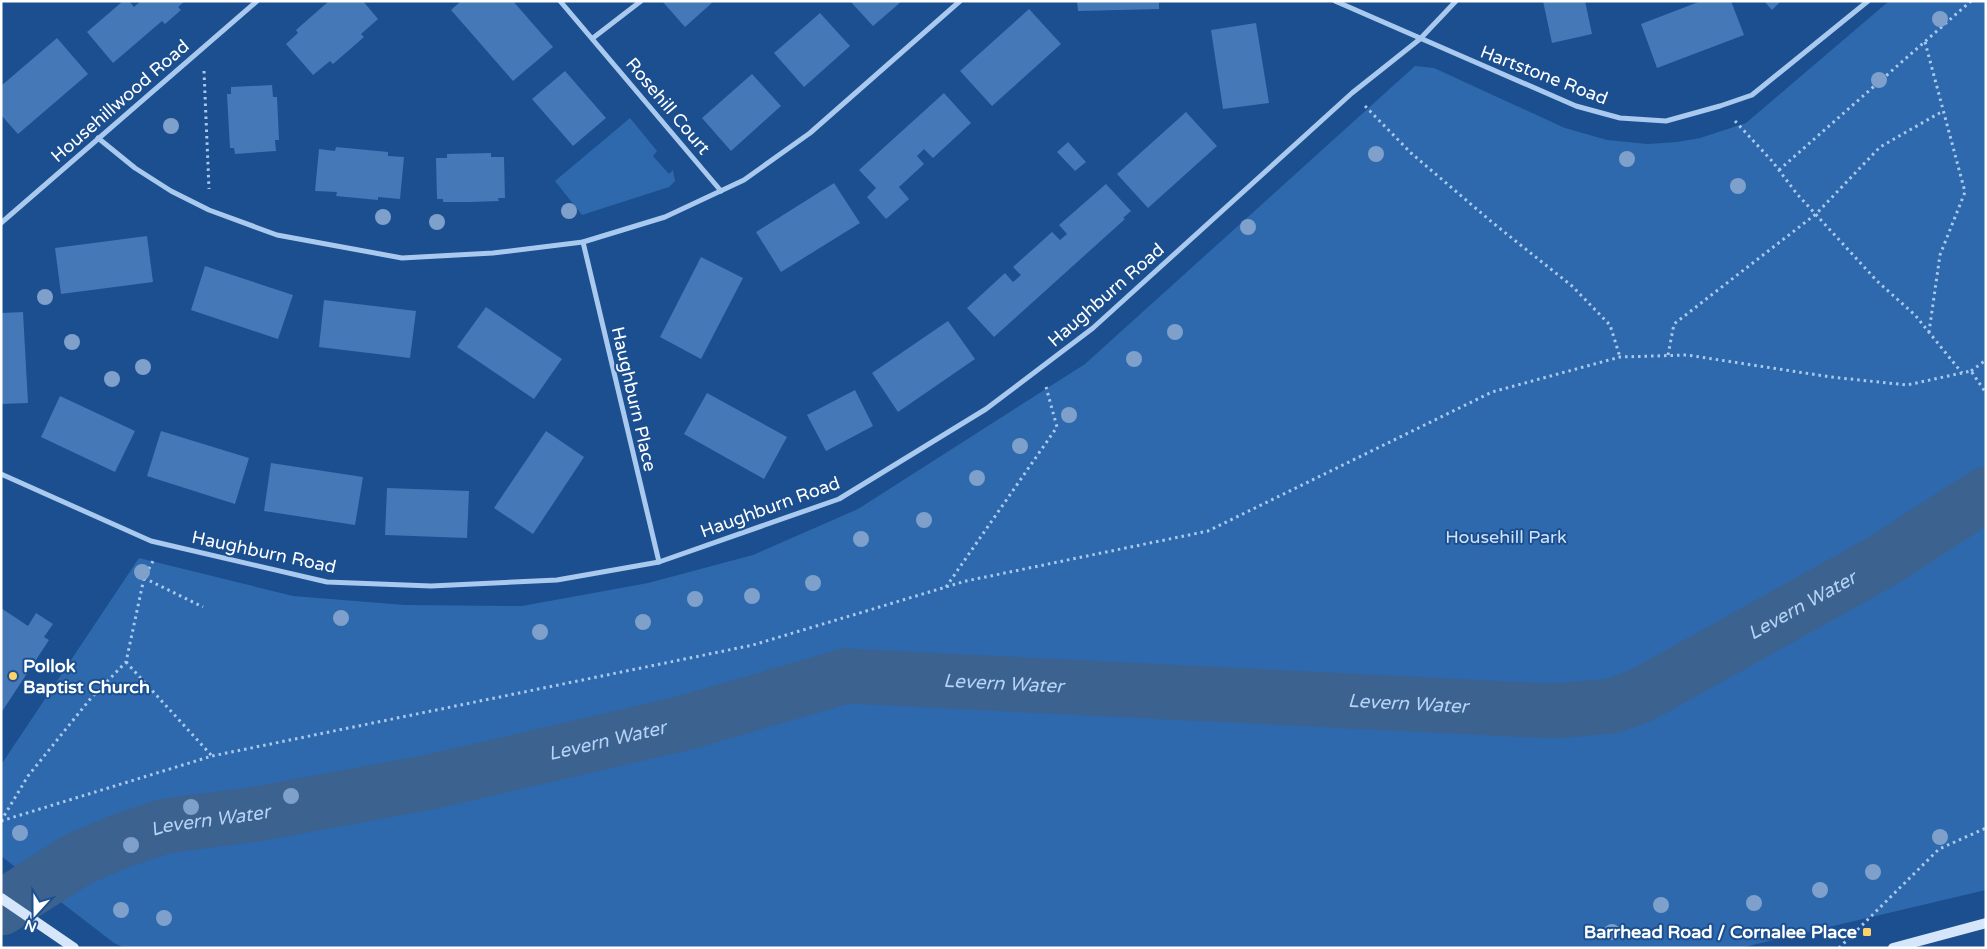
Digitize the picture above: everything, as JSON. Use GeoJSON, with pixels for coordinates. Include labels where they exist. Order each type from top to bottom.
{"type":"FeatureCollection","features":[{"type":"Feature","properties":{"kind":"main road"},"geometry":{"type":"LineString","coordinates":[[1,898],[74,947]]}},
{"type":"Feature","properties":{"kind":"main road"},"geometry":{"type":"LineString","coordinates":[[1893,948],[1986,923]]}},
{"type":"Feature","properties":{"kind":"street","name":"Househillwood Road"},"geometry":{"type":"LineString","coordinates":[[1,222],[257,1]]}},
{"type":"Feature","properties":{"kind":"street","name":"Rosehill Court"},"geometry":{"type":"LineString","coordinates":[[560,1],[721,191]]}},
{"type":"Feature","properties":{"kind":"street"},"geometry":{"type":"LineString","coordinates":[[593,38],[641,1]]}},
{"type":"Feature","properties":{"kind":"street"},"geometry":{"type":"LineString","coordinates":[[98,138],[134,168],[172,191],[210,210],[276,235],[402,258],[494,253],[583,242],[665,217],[744,180],[810,133],[960,1]]}},
{"type":"Feature","properties":{"kind":"street","name":"Hartstone Road"},"geometry":{"type":"LineString","coordinates":[[1336,1],[1576,106],[1620,118],[1666,121],[1752,95],[1868,1]]}},
{"type":"Feature","properties":{"kind":"street","name":"Haughburn Road"},"geometry":{"type":"LineString","coordinates":[[1,474],[151,541],[327,582],[431,586],[558,580],[659,562],[839,499],[986,409],[1092,328],[1352,93],[1420,39],[1456,1]]}},
{"type":"Feature","properties":{"kind":"street","name":"Haughburn Place"},"geometry":{"type":"LineString","coordinates":[[583,242],[659,562]]}},
{"type":"Feature","properties":{"kind":"path"},"geometry":{"type":"LineString","coordinates":[[1779,170],[1971,1]]}},
{"type":"Feature","properties":{"kind":"path"},"geometry":{"type":"LineString","coordinates":[[1925,42],[1965,192],[1940,255],[1929,332]]}},
{"type":"Feature","properties":{"kind":"path"},"geometry":{"type":"LineString","coordinates":[[203,48],[210,210]]}},
{"type":"Feature","properties":{"kind":"path"},"geometry":{"type":"LineString","coordinates":[[1352,93],[1411,153],[1493,224],[1572,286],[1610,325],[1620,357]]}},
{"type":"Feature","properties":{"kind":"path"},"geometry":{"type":"LineString","coordinates":[[1720,106],[1877,281],[1915,315],[1962,373]]}},
{"type":"Feature","properties":{"kind":"path"},"geometry":{"type":"LineString","coordinates":[[1668,355],[1674,324],[1816,214],[1880,147],[1943,111]]}},
{"type":"Feature","properties":{"kind":"path"},"geometry":{"type":"LineString","coordinates":[[1,821],[212,756],[753,646],[976,579],[1208,531],[1492,392],[1620,357],[1687,354],[1831,377],[1908,385],[1971,371],[1986,360]]}},
{"type":"Feature","properties":{"kind":"path"},"geometry":{"type":"LineString","coordinates":[[945,588],[1057,426],[1041,368]]}},
{"type":"Feature","properties":{"kind":"path"},"geometry":{"type":"LineString","coordinates":[[1971,371],[1986,393]]}},
{"type":"Feature","properties":{"kind":"path"},"geometry":{"type":"LineString","coordinates":[[1,821],[28,776],[91,698],[126,662],[144,578],[153,561]]}},
{"type":"Feature","properties":{"kind":"path"},"geometry":{"type":"LineString","coordinates":[[144,578],[202,607]]}},
{"type":"Feature","properties":{"kind":"path"},"geometry":{"type":"LineString","coordinates":[[126,662],[212,756]]}},
{"type":"Feature","properties":{"kind":"path"},"geometry":{"type":"LineString","coordinates":[[1839,948],[1939,849],[1986,828]]}},
{"type":"Feature","properties":{"kind":"green space","name":"Househill Park"},"geometry":{"type":"Polygon","coordinates":[[[1889,1],[1986,1],[1986,890],[1740,948],[125,948],[114,943],[1,856],[1,765],[139,558],[293,596],[405,605],[522,606],[648,583],[753,555],[858,509],[1085,364],[1415,66],[1434,68],[1565,128],[1607,140],[1648,144],[1677,142],[1700,138],[1746,123],[1889,1]]]}},
{"type":"Feature","properties":{"kind":"green space"},"geometry":{"type":"Polygon","coordinates":[[[630,118],[657,151],[653,156],[669,174],[673,170],[675,181],[669,187],[582,215],[555,181],[630,118]]]}},
{"type":"Feature","properties":{"kind":"building"},"geometry":{"type":"Polygon","coordinates":[[[123,1],[129,1],[134,7],[141,1],[185,1],[178,7],[181,10],[165,24],[162,21],[113,63],[87,32],[123,1]]]}},
{"type":"Feature","properties":{"kind":"building"},"geometry":{"type":"Polygon","coordinates":[[[329,1],[363,1],[378,19],[361,34],[364,37],[333,64],[330,61],[313,75],[286,44],[298,33],[296,30],[329,1]]]}},
{"type":"Feature","properties":{"kind":"building"},"geometry":{"type":"Polygon","coordinates":[[[461,1],[513,1],[553,47],[513,81],[451,10],[461,1]]]}},
{"type":"Feature","properties":{"kind":"building"},"geometry":{"type":"Polygon","coordinates":[[[662,1],[714,1],[685,27],[662,1]]]}},
{"type":"Feature","properties":{"kind":"building"},"geometry":{"type":"Polygon","coordinates":[[[850,1],[902,1],[873,26],[850,1]]]}},
{"type":"Feature","properties":{"kind":"building"},"geometry":{"type":"Polygon","coordinates":[[[1077,1],[1159,1],[1159,9],[1078,11],[1077,1]]]}},
{"type":"Feature","properties":{"kind":"building"},"geometry":{"type":"Polygon","coordinates":[[[1543,1],[1585,1],[1592,34],[1552,43],[1543,1]]]}},
{"type":"Feature","properties":{"kind":"building"},"geometry":{"type":"Polygon","coordinates":[[[1701,1],[1731,1],[1744,35],[1657,68],[1641,24],[1701,1]]]}},
{"type":"Feature","properties":{"kind":"building"},"geometry":{"type":"Polygon","coordinates":[[[1764,1],[1781,1],[1772,10],[1764,1]]]}},
{"type":"Feature","properties":{"kind":"building"},"geometry":{"type":"Polygon","coordinates":[[[1029,9],[1061,44],[992,106],[960,71],[1029,9]]]}},
{"type":"Feature","properties":{"kind":"building"},"geometry":{"type":"Polygon","coordinates":[[[820,13],[850,46],[804,87],[774,53],[820,13]]]}},
{"type":"Feature","properties":{"kind":"building"},"geometry":{"type":"Polygon","coordinates":[[[1256,23],[1269,103],[1223,109],[1211,30],[1256,23]]]}},
{"type":"Feature","properties":{"kind":"building"},"geometry":{"type":"Polygon","coordinates":[[[57,38],[88,74],[18,134],[1,115],[1,86],[57,38]]]}},
{"type":"Feature","properties":{"kind":"building"},"geometry":{"type":"Polygon","coordinates":[[[565,71],[606,118],[573,146],[532,99],[565,71]]]}},
{"type":"Feature","properties":{"kind":"building"},"geometry":{"type":"Polygon","coordinates":[[[752,74],[781,106],[731,151],[702,118],[752,74]]]}},
{"type":"Feature","properties":{"kind":"building"},"geometry":{"type":"Polygon","coordinates":[[[272,85],[273,97],[277,97],[279,140],[275,140],[276,151],[235,154],[234,148],[230,148],[227,94],[231,94],[231,87],[272,85]]]}},
{"type":"Feature","properties":{"kind":"building"},"geometry":{"type":"Polygon","coordinates":[[[944,93],[971,123],[933,158],[924,149],[917,156],[924,164],[899,187],[909,199],[886,219],[867,197],[876,188],[859,170],[944,93]]]}},
{"type":"Feature","properties":{"kind":"building"},"geometry":{"type":"Polygon","coordinates":[[[1186,112],[1217,146],[1148,208],[1117,174],[1186,112]]]}},
{"type":"Feature","properties":{"kind":"building"},"geometry":{"type":"Polygon","coordinates":[[[1068,142],[1086,162],[1075,171],[1057,152],[1068,142]]]}},
{"type":"Feature","properties":{"kind":"building"},"geometry":{"type":"Polygon","coordinates":[[[336,147],[388,152],[388,156],[404,157],[400,199],[378,197],[378,200],[336,196],[337,192],[315,191],[319,149],[335,151],[336,147]]]}},
{"type":"Feature","properties":{"kind":"building"},"geometry":{"type":"Polygon","coordinates":[[[491,153],[491,157],[504,157],[505,198],[498,198],[499,201],[471,202],[443,202],[443,199],[437,199],[436,158],[447,158],[447,154],[491,153]]]}},
{"type":"Feature","properties":{"kind":"building"},"geometry":{"type":"Polygon","coordinates":[[[834,183],[860,223],[781,272],[756,232],[834,183]]]}},
{"type":"Feature","properties":{"kind":"building"},"geometry":{"type":"Polygon","coordinates":[[[1106,184],[1131,211],[1123,218],[1125,219],[994,337],[967,308],[1005,273],[1013,282],[1021,275],[1013,267],[1052,232],[1060,240],[1067,234],[1059,225],[1106,184]]]}},
{"type":"Feature","properties":{"kind":"building"},"geometry":{"type":"Polygon","coordinates":[[[147,236],[153,282],[61,294],[55,248],[147,236]]]}},
{"type":"Feature","properties":{"kind":"building"},"geometry":{"type":"Polygon","coordinates":[[[701,257],[743,278],[701,359],[660,337],[701,257]]]}},
{"type":"Feature","properties":{"kind":"building"},"geometry":{"type":"Polygon","coordinates":[[[205,266],[293,295],[278,339],[191,310],[205,266]]]}},
{"type":"Feature","properties":{"kind":"building"},"geometry":{"type":"Polygon","coordinates":[[[324,300],[416,311],[410,358],[319,347],[324,300]]]}},
{"type":"Feature","properties":{"kind":"building"},"geometry":{"type":"Polygon","coordinates":[[[486,307],[562,359],[534,399],[457,347],[486,307]]]}},
{"type":"Feature","properties":{"kind":"building"},"geometry":{"type":"Polygon","coordinates":[[[23,312],[28,403],[1,404],[1,313],[23,312]]]}},
{"type":"Feature","properties":{"kind":"building"},"geometry":{"type":"Polygon","coordinates":[[[948,321],[975,359],[898,412],[872,373],[948,321]]]}},
{"type":"Feature","properties":{"kind":"building"},"geometry":{"type":"Polygon","coordinates":[[[855,390],[873,426],[826,451],[807,415],[855,390]]]}},
{"type":"Feature","properties":{"kind":"building"},"geometry":{"type":"Polygon","coordinates":[[[707,393],[787,437],[764,479],[684,434],[707,393]]]}},
{"type":"Feature","properties":{"kind":"building"},"geometry":{"type":"Polygon","coordinates":[[[60,396],[135,431],[115,472],[41,437],[60,396]]]}},
{"type":"Feature","properties":{"kind":"building"},"geometry":{"type":"Polygon","coordinates":[[[161,431],[249,458],[235,504],[147,476],[161,431]]]}},
{"type":"Feature","properties":{"kind":"building"},"geometry":{"type":"Polygon","coordinates":[[[546,431],[584,457],[533,534],[494,508],[546,431]]]}},
{"type":"Feature","properties":{"kind":"building"},"geometry":{"type":"Polygon","coordinates":[[[271,463],[363,477],[355,525],[264,511],[271,463]]]}},
{"type":"Feature","properties":{"kind":"building"},"geometry":{"type":"Polygon","coordinates":[[[387,488],[469,491],[467,538],[385,535],[387,488]]]}},
{"type":"Feature","properties":{"kind":"building","name":"Pollok Baptist Church"},"geometry":{"type":"Polygon","coordinates":[[[1,608],[28,626],[36,613],[53,624],[44,637],[49,640],[1,713],[1,608]]]}},
{"type":"Feature","properties":{"kind":"waterway","name":"Levern Water"},"geometry":{"type":"LineString","coordinates":[[1,908],[78,859],[123,840],[165,826],[257,814],[430,782],[684,723],[846,676],[1553,711],[1613,706],[1642,695],[1884,560],[1986,494]]}},
{"type":"Feature","properties":{"kind":"place","name":"Pollok Baptist Church"},"geometry":{"type":"Point","coordinates":[13,676]}},
{"type":"Feature","properties":{"kind":"place","name":"Barrhead Road / Cornalee Place"},"geometry":{"type":"Point","coordinates":[1867,932]}}]}
